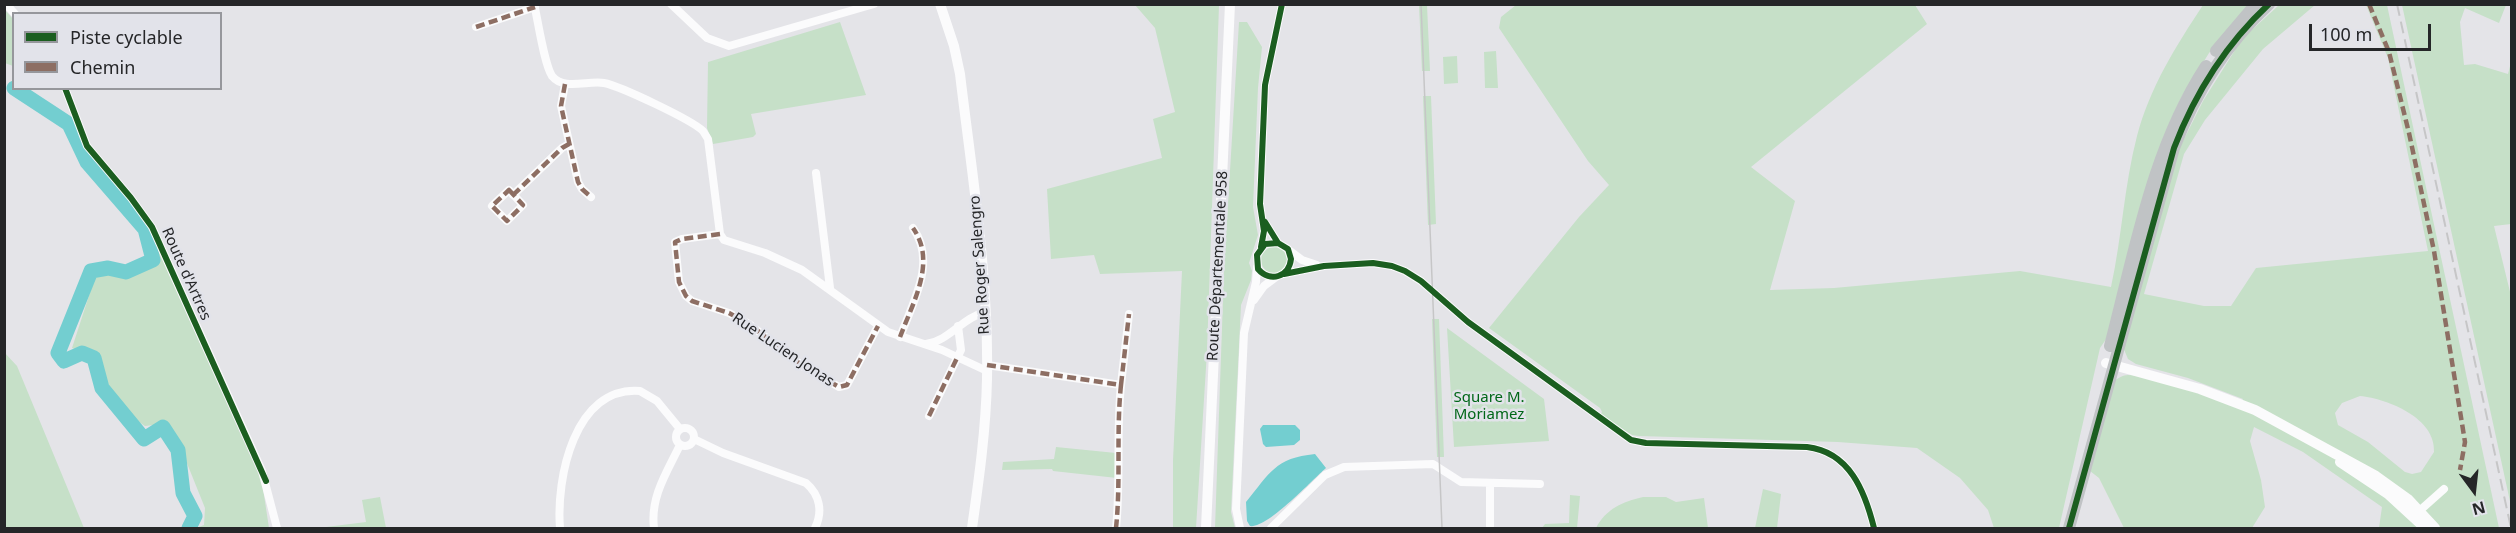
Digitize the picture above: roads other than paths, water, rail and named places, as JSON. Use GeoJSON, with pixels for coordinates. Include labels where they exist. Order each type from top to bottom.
{"type":"FeatureCollection","features":[{"type":"Feature","properties":{"kind":"main road"},"geometry":{"type":"LineString","coordinates":[[2069,528],[2150,197],[2175,122],[2211,58],[2256,4]]}},
{"type":"Feature","properties":{"kind":"main road"},"geometry":{"type":"LineString","coordinates":[[2110,364],[2160,192],[2182,127],[2204,84],[2222,57],[2269,4]]}},
{"type":"Feature","properties":{"kind":"street"},"geometry":{"type":"LineString","coordinates":[[671,4],[707,38],[729,46],[874,4]]}},
{"type":"Feature","properties":{"kind":"street","name":"Rue Roger Salengro"},"geometry":{"type":"LineString","coordinates":[[940,4],[954,46],[960,74],[980,236],[987,368],[984,437],[972,528]]}},
{"type":"Feature","properties":{"kind":"street","name":"Route Départementale 958"},"geometry":{"type":"LineString","coordinates":[[1206,528],[1230,4]]}},
{"type":"Feature","properties":{"kind":"street"},"geometry":{"type":"LineString","coordinates":[[1240,528],[1236,509],[1244,333],[1256,286],[1257,255],[1264,236],[1260,204],[1265,85],[1282,4]]}},
{"type":"Feature","properties":{"kind":"street"},"geometry":{"type":"LineString","coordinates":[[477,27],[535,6],[550,72],[554,78],[565,84],[596,82],[613,85],[703,130],[708,143],[720,234],[727,242],[778,258],[802,270],[830,288],[878,326],[900,337],[957,358],[987,368],[1121,386]]}},
{"type":"Feature","properties":{"kind":"street"},"geometry":{"type":"LineString","coordinates":[[565,84],[561,103],[569,144],[578,182],[591,197]]}},
{"type":"Feature","properties":{"kind":"street","name":"Route d'Artres"},"geometry":{"type":"LineString","coordinates":[[67,90],[87,146],[152,227],[266,481],[277,528]]}},
{"type":"Feature","properties":{"kind":"street"},"geometry":{"type":"LineString","coordinates":[[513,195],[569,144]]}},
{"type":"Feature","properties":{"kind":"street"},"geometry":{"type":"LineString","coordinates":[[816,173],[830,288]]}},
{"type":"Feature","properties":{"kind":"street"},"geometry":{"type":"LineString","coordinates":[[1263,218],[1278,243]]}},
{"type":"Feature","properties":{"kind":"street"},"geometry":{"type":"LineString","coordinates":[[900,337],[924,271],[921,242],[913,228]]}},
{"type":"Feature","properties":{"kind":"street","name":"Rue Lucien Jonas"},"geometry":{"type":"LineString","coordinates":[[720,234],[675,242],[679,282],[683,293],[692,301],[729,313],[750,324],[814,374],[839,387],[848,385],[878,326]]}},
{"type":"Feature","properties":{"kind":"street"},"geometry":{"type":"LineString","coordinates":[[1261,247],[1270,242],[1278,243],[1305,261],[1324,266]]}},
{"type":"Feature","properties":{"kind":"street"},"geometry":{"type":"LineString","coordinates":[[1250,306],[1264,286],[1280,276],[1291,264],[1288,249]]}},
{"type":"Feature","properties":{"kind":"street"},"geometry":{"type":"LineString","coordinates":[[1257,267],[1265,275],[1280,276],[1324,266],[1379,263],[1398,268],[1411,274],[1468,322],[1631,440],[1646,443],[1807,447],[1826,453],[1843,463],[1858,481],[1874,528]]}},
{"type":"Feature","properties":{"kind":"street"},"geometry":{"type":"LineString","coordinates":[[924,344],[939,340],[973,316],[984,312]]}},
{"type":"Feature","properties":{"kind":"street"},"geometry":{"type":"LineString","coordinates":[[1116,528],[1120,469],[1118,420],[1129,314]]}},
{"type":"Feature","properties":{"kind":"street"},"geometry":{"type":"LineString","coordinates":[[929,416],[962,346],[958,326]]}},
{"type":"Feature","properties":{"kind":"street"},"geometry":{"type":"LineString","coordinates":[[2110,364],[2226,398],[2255,410],[2376,476],[2435,528]]}},
{"type":"Feature","properties":{"kind":"street"},"geometry":{"type":"LineString","coordinates":[[560,528],[561,488],[573,441],[588,413],[595,406],[614,395],[640,390],[657,401],[680,429]]}},
{"type":"Feature","properties":{"kind":"street"},"geometry":{"type":"LineString","coordinates":[[680,429],[690,429],[694,439],[723,453],[806,483],[814,492],[819,506],[820,515],[815,528]]}},
{"type":"Feature","properties":{"kind":"street"},"geometry":{"type":"LineString","coordinates":[[680,429],[675,436],[680,445]]}},
{"type":"Feature","properties":{"kind":"street"},"geometry":{"type":"LineString","coordinates":[[680,445],[689,445],[694,439]]}},
{"type":"Feature","properties":{"kind":"street"},"geometry":{"type":"LineString","coordinates":[[654,528],[653,510],[656,495],[680,445]]}},
{"type":"Feature","properties":{"kind":"street"},"geometry":{"type":"LineString","coordinates":[[1271,528],[1325,475],[1344,467],[1433,464],[1459,482],[1540,484]]}},
{"type":"Feature","properties":{"kind":"street"},"geometry":{"type":"LineString","coordinates":[[1490,483],[1490,526]]}},
{"type":"Feature","properties":{"kind":"street"},"geometry":{"type":"LineString","coordinates":[[2416,513],[2444,489]]}},
{"type":"Feature","properties":{"kind":"street"},"geometry":{"type":"LineString","coordinates":[[2416,513],[2425,528]]}},
{"type":"Feature","properties":{"kind":"water"},"geometry":{"type":"Polygon","coordinates":[[[1263,425],[1295,425],[1300,430],[1300,440],[1294,445],[1266,447],[1263,444],[1260,429],[1263,425]]]}},
{"type":"Feature","properties":{"kind":"water"},"geometry":{"type":"Polygon","coordinates":[[[1315,454],[1326,468],[1278,512],[1258,525],[1250,526],[1247,521],[1246,502],[1268,475],[1282,463],[1315,454]]]}},
{"type":"Feature","properties":{"kind":"waterway"},"geometry":{"type":"LineString","coordinates":[[17,90],[69,124],[87,162],[145,229],[153,260],[126,272],[108,268],[91,271],[58,353],[64,361],[82,353],[94,358],[102,388],[144,439],[163,427],[178,450],[183,493],[195,516],[189,528]]}},
{"type":"Feature","properties":{"kind":"tram line"},"geometry":{"type":"LineString","coordinates":[[1421,4],[1442,528]]}},
{"type":"Feature","properties":{"kind":"railway"},"geometry":{"type":"LineString","coordinates":[[2397,4],[2511,528]]}},
{"type":"Feature","properties":{"kind":"park label","name":"Square M. Moriamez"},"geometry":{"type":"Point","coordinates":[1489,406]}}]}
